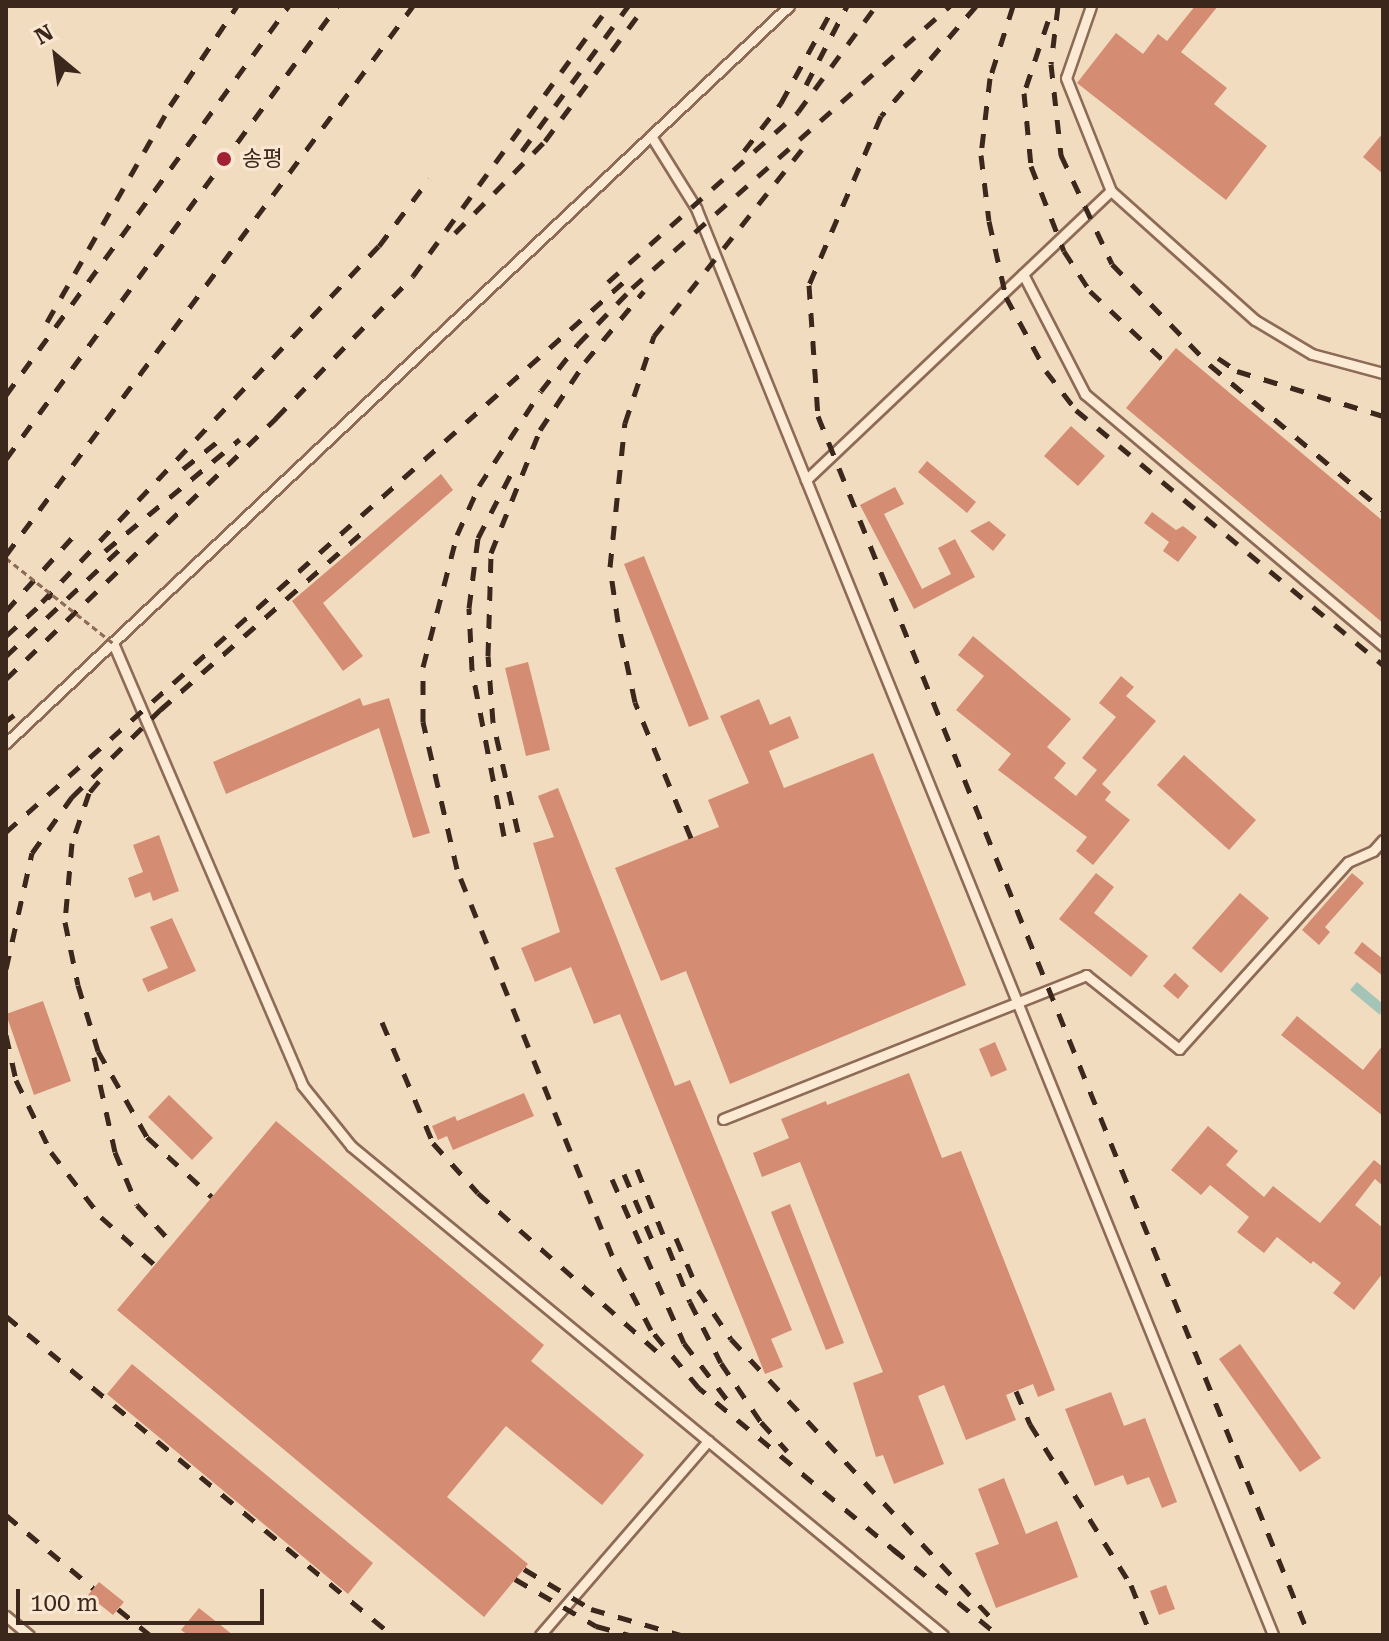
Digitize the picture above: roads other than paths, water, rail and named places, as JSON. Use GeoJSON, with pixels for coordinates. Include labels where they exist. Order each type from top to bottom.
{"type":"FeatureCollection","features":[{"type":"Feature","properties":{"kind":"lane"},"geometry":{"type":"LineString","coordinates":[[6,743],[789,6]]}},
{"type":"Feature","properties":{"kind":"lane"},"geometry":{"type":"LineString","coordinates":[[1091,6],[1066,78],[1111,191],[1255,320],[1312,354],[1383,373]]}},
{"type":"Feature","properties":{"kind":"lane"},"geometry":{"type":"LineString","coordinates":[[651,136],[696,208],[1273,1635]]}},
{"type":"Feature","properties":{"kind":"lane"},"geometry":{"type":"LineString","coordinates":[[806,480],[1111,191]]}},
{"type":"Feature","properties":{"kind":"lane"},"geometry":{"type":"LineString","coordinates":[[1023,274],[1085,394],[1383,646]]}},
{"type":"Feature","properties":{"kind":"lane"},"geometry":{"type":"LineString","coordinates":[[113,643],[302,1085],[351,1146],[943,1635]]}},
{"type":"Feature","properties":{"kind":"lane"},"geometry":{"type":"LineString","coordinates":[[723,1119],[1016,1000],[1086,975],[1179,1049],[1348,862],[1373,851],[1383,840]]}},
{"type":"Feature","properties":{"kind":"lane"},"geometry":{"type":"LineString","coordinates":[[540,1635],[708,1441]]}},
{"type":"Feature","properties":{"kind":"lane"},"geometry":{"type":"LineString","coordinates":[[6,1616],[29,1635]]}},
{"type":"Feature","properties":{"kind":"railway"},"geometry":{"type":"LineString","coordinates":[[47,322],[170,106],[237,6]]}},
{"type":"Feature","properties":{"kind":"railway"},"geometry":{"type":"LineString","coordinates":[[6,395],[289,6]]}},
{"type":"Feature","properties":{"kind":"railway"},"geometry":{"type":"LineString","coordinates":[[6,459],[337,6]]}},
{"type":"Feature","properties":{"kind":"railway"},"geometry":{"type":"LineString","coordinates":[[6,555],[413,6]]}},
{"type":"Feature","properties":{"kind":"railway"},"geometry":{"type":"LineString","coordinates":[[6,679],[276,418],[413,276],[609,6]]}},
{"type":"Feature","properties":{"kind":"railway"},"geometry":{"type":"LineString","coordinates":[[522,151],[628,6]]}},
{"type":"Feature","properties":{"kind":"railway"},"geometry":{"type":"LineString","coordinates":[[455,233],[545,141],[645,6]]}},
{"type":"Feature","properties":{"kind":"railway"},"geometry":{"type":"LineString","coordinates":[[744,151],[781,103],[834,6]]}},
{"type":"Feature","properties":{"kind":"railway"},"geometry":{"type":"LineString","coordinates":[[806,85],[847,6]]}},
{"type":"Feature","properties":{"kind":"railway"},"geometry":{"type":"LineString","coordinates":[[608,282],[798,112],[876,6]]}},
{"type":"Feature","properties":{"kind":"railway"},"geometry":{"type":"LineString","coordinates":[[899,1554],[699,1388],[651,1330],[612,1255],[457,869],[423,722],[423,667],[457,535],[479,486],[541,391],[578,344],[632,288],[950,6]]}},
{"type":"Feature","properties":{"kind":"railway"},"geometry":{"type":"LineString","coordinates":[[976,6],[881,116],[809,285],[818,416],[1309,1635]]}},
{"type":"Feature","properties":{"kind":"railway"},"geometry":{"type":"LineString","coordinates":[[1013,6],[990,78],[981,155],[989,221],[1006,297],[1046,371],[1076,410],[1383,665]]}},
{"type":"Feature","properties":{"kind":"railway"},"geometry":{"type":"LineString","coordinates":[[1058,6],[1051,64],[1061,155],[1112,264],[1210,365],[1383,510]]}},
{"type":"Feature","properties":{"kind":"railway"},"geometry":{"type":"LineString","coordinates":[[1048,21],[1024,93],[1031,166],[1064,251],[1090,291],[1165,362]]}},
{"type":"Feature","properties":{"kind":"railway"},"geometry":{"type":"LineString","coordinates":[[691,838],[635,702],[618,622],[610,567],[625,423],[654,336],[802,149]]}},
{"type":"Feature","properties":{"kind":"railway"},"geometry":{"type":"LineString","coordinates":[[42,602],[379,246],[429,179]]}},
{"type":"Feature","properties":{"kind":"railway"},"geometry":{"type":"LineString","coordinates":[[6,832],[627,279]]}},
{"type":"Feature","properties":{"kind":"railway"},"geometry":{"type":"LineString","coordinates":[[518,832],[493,722],[488,656],[491,553],[540,430],[585,362],[644,291]]}},
{"type":"Feature","properties":{"kind":"railway"},"geometry":{"type":"LineString","coordinates":[[1218,358],[1237,371],[1383,416]]}},
{"type":"Feature","properties":{"kind":"railway"},"geometry":{"type":"LineString","coordinates":[[105,551],[240,439]]}},
{"type":"Feature","properties":{"kind":"railway"},"geometry":{"type":"LineString","coordinates":[[183,469],[217,442]]}},
{"type":"Feature","properties":{"kind":"railway"},"geometry":{"type":"LineString","coordinates":[[504,836],[472,670],[469,608],[478,538],[513,470]]}},
{"type":"Feature","properties":{"kind":"railway"},"geometry":{"type":"LineString","coordinates":[[6,969],[32,853],[72,797],[160,710],[368,527]]}},
{"type":"Feature","properties":{"kind":"railway"},"geometry":{"type":"LineString","coordinates":[[6,611],[79,530]]}},
{"type":"Feature","properties":{"kind":"railway"},"geometry":{"type":"LineString","coordinates":[[6,656],[120,549]]}},
{"type":"Feature","properties":{"kind":"railway"},"geometry":{"type":"LineString","coordinates":[[6,636],[52,594]]}},
{"type":"Feature","properties":{"kind":"railway"},"geometry":{"type":"LineString","coordinates":[[6,721],[14,715]]}},
{"type":"Feature","properties":{"kind":"railway"},"geometry":{"type":"LineString","coordinates":[[99,781],[89,793],[72,843],[65,922],[78,985],[98,1051],[147,1137],[212,1197]]}},
{"type":"Feature","properties":{"kind":"railway"},"geometry":{"type":"LineString","coordinates":[[382,1022],[433,1143],[478,1193],[660,1354]]}},
{"type":"Feature","properties":{"kind":"railway"},"geometry":{"type":"LineString","coordinates":[[6,1035],[16,1080],[51,1152],[101,1217],[155,1265]]}},
{"type":"Feature","properties":{"kind":"railway"},"geometry":{"type":"LineString","coordinates":[[94,1057],[115,1152],[137,1205],[173,1244]]}},
{"type":"Feature","properties":{"kind":"railway"},"geometry":{"type":"LineString","coordinates":[[637,1169],[690,1302],[721,1363],[761,1422],[787,1451]]}},
{"type":"Feature","properties":{"kind":"railway"},"geometry":{"type":"LineString","coordinates":[[624,1174],[653,1242]]}},
{"type":"Feature","properties":{"kind":"railway"},"geometry":{"type":"LineString","coordinates":[[612,1179],[684,1343],[731,1405]]}},
{"type":"Feature","properties":{"kind":"railway"},"geometry":{"type":"LineString","coordinates":[[676,1238],[698,1290],[731,1339],[990,1617]]}},
{"type":"Feature","properties":{"kind":"railway"},"geometry":{"type":"LineString","coordinates":[[6,1316],[392,1635]]}},
{"type":"Feature","properties":{"kind":"railway"},"geometry":{"type":"LineString","coordinates":[[1016,1391],[1030,1424],[1131,1585],[1151,1635]]}},
{"type":"Feature","properties":{"kind":"railway"},"geometry":{"type":"LineString","coordinates":[[6,1515],[93,1588]]}},
{"type":"Feature","properties":{"kind":"railway"},"geometry":{"type":"LineString","coordinates":[[893,1549],[998,1635]]}},
{"type":"Feature","properties":{"kind":"railway"},"geometry":{"type":"LineString","coordinates":[[524,1569],[591,1609],[681,1635]]}},
{"type":"Feature","properties":{"kind":"railway"},"geometry":{"type":"LineString","coordinates":[[515,1579],[596,1626],[630,1635]]}},
{"type":"Feature","properties":{"kind":"railway"},"geometry":{"type":"LineString","coordinates":[[118,1609],[150,1635]]}},
{"type":"Feature","properties":{"kind":"place","name":"송평"},"geometry":{"type":"Point","coordinates":[224,159]}}]}
